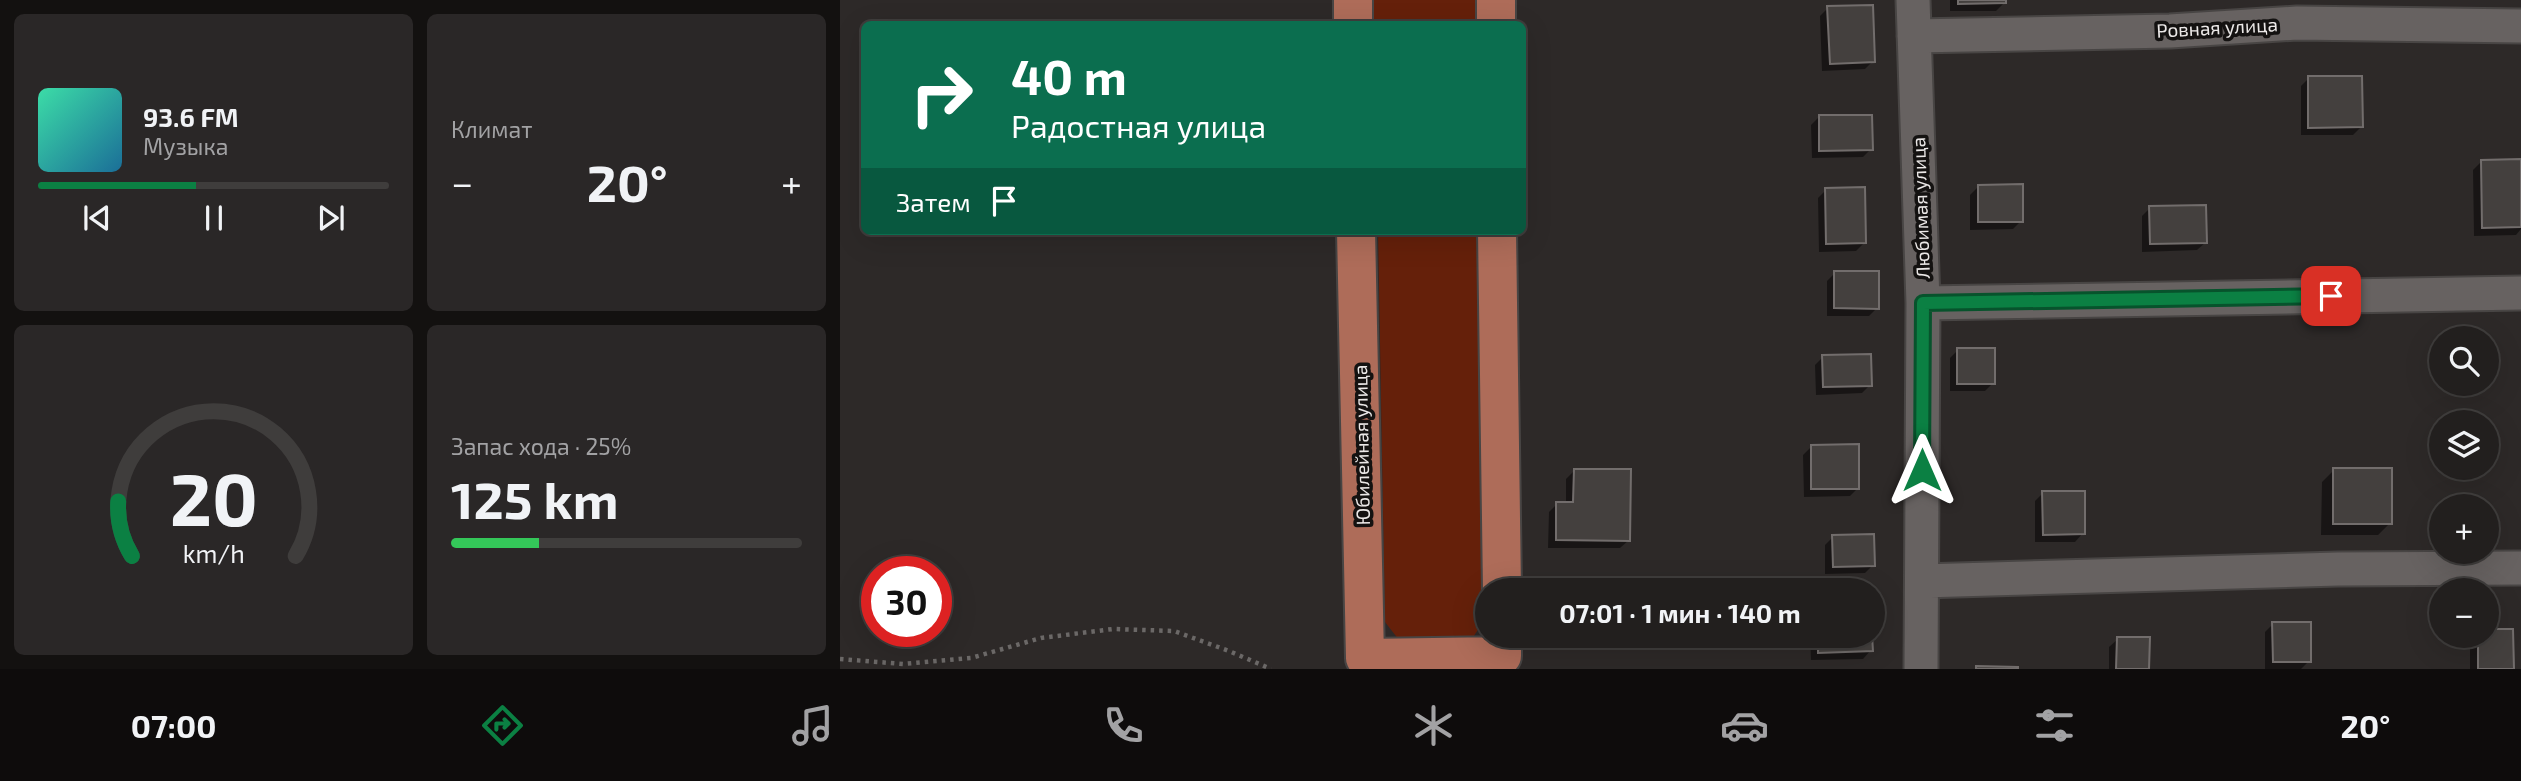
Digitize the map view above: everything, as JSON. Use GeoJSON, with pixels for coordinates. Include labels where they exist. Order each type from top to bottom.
{"type":"FeatureCollection","features":[{"type":"Feature","properties":{"kind":"main road"},"geometry":{"type":"LineString","coordinates":[[1353,0],[1353,21]]}},
{"type":"Feature","properties":{"kind":"main road"},"geometry":{"type":"LineString","coordinates":[[1496,0],[1496,21]]}},
{"type":"Feature","properties":{"kind":"main road","name":"Юбилейная улица"},"geometry":{"type":"LineString","coordinates":[[1356,235],[1365,658],[1506,657]]}},
{"type":"Feature","properties":{"kind":"main road"},"geometry":{"type":"LineString","coordinates":[[1497,235],[1502,578]]}},
{"type":"Feature","properties":{"kind":"street","name":"Любимая улица"},"geometry":{"type":"LineString","coordinates":[[1913,0],[1923,303],[1920,669]]}},
{"type":"Feature","properties":{"kind":"street","name":"Ровная улица"},"geometry":{"type":"LineString","coordinates":[[1914,36],[2170,31],[2297,23],[2521,26]]}},
{"type":"Feature","properties":{"kind":"street"},"geometry":{"type":"LineString","coordinates":[[1923,303],[2521,293]]}},
{"type":"Feature","properties":{"kind":"street"},"geometry":{"type":"LineString","coordinates":[[1922,581],[2338,569],[2521,568]]}},
{"type":"Feature","properties":{"kind":"path"},"geometry":{"type":"LineString","coordinates":[[840,659],[903,664],[971,658],[1041,638],[1113,629],[1174,631],[1271,669]]}},
{"type":"Feature","properties":{"kind":"shaded area"},"geometry":{"type":"Polygon","coordinates":[[[1372,0],[1479,0],[1479,21],[1373,21],[1372,0]]]}},
{"type":"Feature","properties":{"kind":"shaded area"},"geometry":{"type":"Polygon","coordinates":[[[1378,235],[1477,235],[1483,578],[1475,578],[1475,634],[1472,639],[1399,640],[1385,622],[1378,235]]]}},
{"type":"Feature","properties":{"kind":"building"},"geometry":{"type":"Polygon","coordinates":[[[1958,0],[2006,0],[2006,3],[1958,4],[1958,0]]]}},
{"type":"Feature","properties":{"kind":"building"},"geometry":{"type":"Polygon","coordinates":[[[1873,5],[1875,62],[1830,64],[1827,6],[1873,5]]]}},
{"type":"Feature","properties":{"kind":"building"},"geometry":{"type":"Polygon","coordinates":[[[2308,76],[2362,76],[2363,127],[2308,128],[2308,76]]]}},
{"type":"Feature","properties":{"kind":"building"},"geometry":{"type":"Polygon","coordinates":[[[1819,115],[1872,115],[1873,150],[1819,151],[1819,115]]]}},
{"type":"Feature","properties":{"kind":"building"},"geometry":{"type":"Polygon","coordinates":[[[2521,159],[2521,227],[2482,228],[2481,160],[2521,159]]]}},
{"type":"Feature","properties":{"kind":"building"},"geometry":{"type":"Polygon","coordinates":[[[2023,184],[2023,222],[1978,222],[1978,185],[2023,184]]]}},
{"type":"Feature","properties":{"kind":"building"},"geometry":{"type":"Polygon","coordinates":[[[1865,187],[1866,243],[1826,244],[1825,188],[1865,187]]]}},
{"type":"Feature","properties":{"kind":"building"},"geometry":{"type":"Polygon","coordinates":[[[2206,205],[2207,243],[2150,244],[2149,206],[2206,205]]]}},
{"type":"Feature","properties":{"kind":"building"},"geometry":{"type":"Polygon","coordinates":[[[1834,271],[1879,271],[1879,309],[1834,308],[1834,271]]]}},
{"type":"Feature","properties":{"kind":"building"},"geometry":{"type":"Polygon","coordinates":[[[1957,348],[1995,348],[1995,384],[1957,384],[1957,348]]]}},
{"type":"Feature","properties":{"kind":"building"},"geometry":{"type":"Polygon","coordinates":[[[1871,354],[1872,386],[1823,387],[1822,355],[1871,354]]]}},
{"type":"Feature","properties":{"kind":"building"},"geometry":{"type":"Polygon","coordinates":[[[1859,444],[1859,489],[1811,489],[1811,445],[1859,444]]]}},
{"type":"Feature","properties":{"kind":"building"},"geometry":{"type":"Polygon","coordinates":[[[2333,468],[2392,468],[2392,524],[2333,524],[2333,468]]]}},
{"type":"Feature","properties":{"kind":"building"},"geometry":{"type":"Polygon","coordinates":[[[1574,469],[1631,469],[1630,541],[1556,540],[1556,502],[1573,502],[1574,469]]]}},
{"type":"Feature","properties":{"kind":"building"},"geometry":{"type":"Polygon","coordinates":[[[2042,491],[2085,491],[2085,534],[2043,535],[2042,491]]]}},
{"type":"Feature","properties":{"kind":"building"},"geometry":{"type":"Polygon","coordinates":[[[1874,534],[1875,566],[1833,567],[1832,535],[1874,534]]]}},
{"type":"Feature","properties":{"kind":"building"},"geometry":{"type":"Polygon","coordinates":[[[2272,622],[2311,622],[2311,662],[2273,662],[2272,622]]]}},
{"type":"Feature","properties":{"kind":"building"},"geometry":{"type":"Polygon","coordinates":[[[2499,629],[2513,629],[2514,669],[2478,669],[2478,648],[2499,648],[2499,629]]]}},
{"type":"Feature","properties":{"kind":"building"},"geometry":{"type":"Polygon","coordinates":[[[2117,637],[2150,637],[2149,669],[2116,669],[2117,637]]]}},
{"type":"Feature","properties":{"kind":"building"},"geometry":{"type":"Polygon","coordinates":[[[1818,648],[1873,648],[1873,651],[1818,653],[1818,648]]]}},
{"type":"Feature","properties":{"kind":"building"},"geometry":{"type":"Polygon","coordinates":[[[1976,666],[2018,667],[2018,669],[1976,669],[1976,666]]]}},
{"type":"Feature","properties":{"kind":"route"},"geometry":{"type":"LineString","coordinates":[[1922,470],[1923,303],[2331,296]]}}]}
